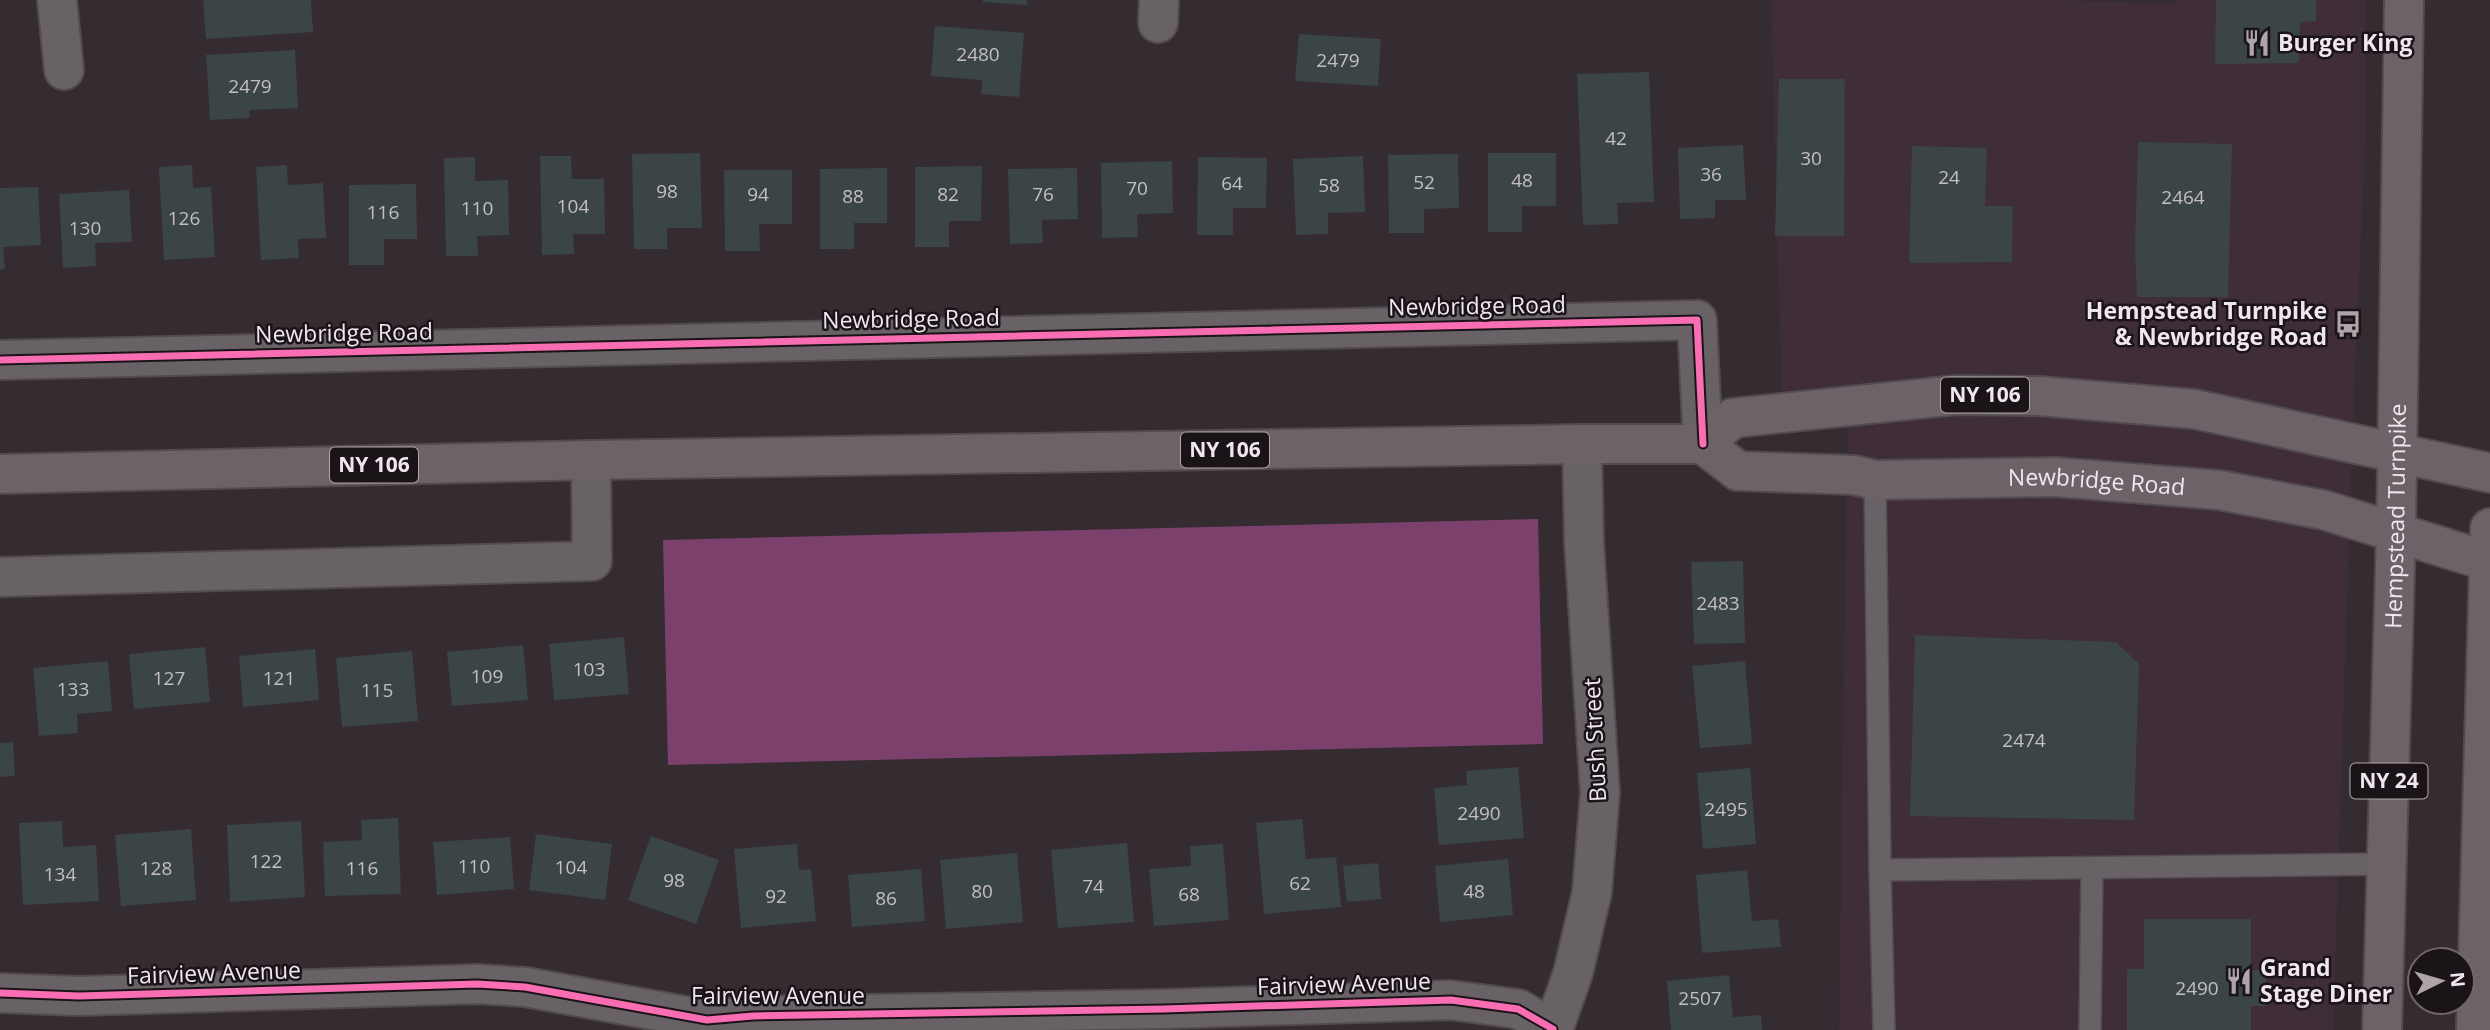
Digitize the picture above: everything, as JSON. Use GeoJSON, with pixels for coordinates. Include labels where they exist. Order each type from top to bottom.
{"type":"FeatureCollection","features":[{"type":"Feature","properties":{"kind":"main road","name":"Hempstead Turnpike"},"geometry":{"type":"LineString","coordinates":[[2382,1030],[2398,451],[2404,0]]}},
{"type":"Feature","properties":{"kind":"main road","name":"NY 106"},"geometry":{"type":"LineString","coordinates":[[0,474],[591,460],[1703,444],[1733,418],[1957,395],[2039,396],[2194,409],[2490,472]]}},
{"type":"Feature","properties":{"kind":"main road","name":"Newbridge Road"},"geometry":{"type":"LineString","coordinates":[[1703,444],[1738,471],[1854,475],[1875,480],[2055,477],[2220,490],[2324,510],[2490,562]]}},
{"type":"Feature","properties":{"kind":"main road"},"geometry":{"type":"LineString","coordinates":[[2476,1030],[2490,528]]}},
{"type":"Feature","properties":{"kind":"street"},"geometry":{"type":"LineString","coordinates":[[57,0],[64,70]]}},
{"type":"Feature","properties":{"kind":"street","name":"Newbridge Road"},"geometry":{"type":"LineString","coordinates":[[0,360],[1697,320],[1703,444]]}},
{"type":"Feature","properties":{"kind":"street","name":"Bush Street"},"geometry":{"type":"LineString","coordinates":[[1553,1030],[1573,973],[1592,892],[1600,793],[1584,542],[1582,444]]}},
{"type":"Feature","properties":{"kind":"street"},"geometry":{"type":"LineString","coordinates":[[0,577],[592,561],[591,460]]}},
{"type":"Feature","properties":{"kind":"street","name":"Fairview Avenue"},"geometry":{"type":"LineString","coordinates":[[0,993],[79,996],[477,984],[525,987],[707,1020],[754,1023],[1164,1020],[1451,1000],[1518,1009],[1553,1030]]}},
{"type":"Feature","properties":{"kind":"lane"},"geometry":{"type":"LineString","coordinates":[[1875,480],[1884,1030]]}},
{"type":"Feature","properties":{"kind":"lane"},"geometry":{"type":"LineString","coordinates":[[1880,870],[2387,864]]}},
{"type":"Feature","properties":{"kind":"lane"},"geometry":{"type":"LineString","coordinates":[[2090,1030],[2092,868]]}},
{"type":"Feature","properties":{"kind":"shaded area"},"geometry":{"type":"Polygon","coordinates":[[[1771,0],[2055,0],[2176,4],[2176,0],[2365,0],[2365,147],[2353,417],[2333,1030],[1839,1030],[1848,392],[1782,395],[1771,0]]]}},
{"type":"Feature","properties":{"kind":"shaded area"},"geometry":{"type":"Polygon","coordinates":[[[1538,519],[1543,744],[668,765],[663,540],[1538,519]]]}},
{"type":"Feature","properties":{"kind":"building"},"geometry":{"type":"Polygon","coordinates":[[[203,0],[311,0],[313,32],[206,39],[203,0]]]}},
{"type":"Feature","properties":{"kind":"building"},"geometry":{"type":"Polygon","coordinates":[[[1027,0],[1027,5],[983,2],[1027,0]]]}},
{"type":"Feature","properties":{"kind":"building","name":"Burger King"},"geometry":{"type":"Polygon","coordinates":[[[2216,0],[2316,0],[2316,21],[2300,22],[2299,63],[2215,64],[2216,0]]]}},
{"type":"Feature","properties":{"kind":"building"},"geometry":{"type":"Polygon","coordinates":[[[935,26],[1024,33],[1019,97],[981,94],[982,80],[931,76],[935,26]]]}},
{"type":"Feature","properties":{"kind":"building"},"geometry":{"type":"Polygon","coordinates":[[[1299,34],[1381,39],[1378,86],[1295,81],[1299,34]]]}},
{"type":"Feature","properties":{"kind":"building"},"geometry":{"type":"Polygon","coordinates":[[[295,50],[298,108],[249,110],[250,118],[210,120],[206,55],[295,50]]]}},
{"type":"Feature","properties":{"kind":"building"},"geometry":{"type":"Polygon","coordinates":[[[1649,72],[1654,202],[1617,203],[1618,224],[1583,225],[1577,74],[1649,72]]]}},
{"type":"Feature","properties":{"kind":"building"},"geometry":{"type":"Polygon","coordinates":[[[1779,79],[1845,79],[1844,236],[1775,236],[1779,79]]]}},
{"type":"Feature","properties":{"kind":"building"},"geometry":{"type":"Polygon","coordinates":[[[2138,142],[2232,144],[2228,297],[2137,297],[2135,249],[2138,142]]]}},
{"type":"Feature","properties":{"kind":"building"},"geometry":{"type":"Polygon","coordinates":[[[1743,145],[1746,200],[1715,200],[1715,218],[1680,219],[1678,148],[1743,145]]]}},
{"type":"Feature","properties":{"kind":"building"},"geometry":{"type":"Polygon","coordinates":[[[1912,146],[1987,148],[1985,206],[2013,206],[2012,262],[1909,263],[1912,146]]]}},
{"type":"Feature","properties":{"kind":"building"},"geometry":{"type":"Polygon","coordinates":[[[700,153],[702,228],[667,228],[667,249],[634,249],[632,154],[700,153]]]}},
{"type":"Feature","properties":{"kind":"building"},"geometry":{"type":"Polygon","coordinates":[[[1488,153],[1556,153],[1556,206],[1522,206],[1522,232],[1488,232],[1488,153]]]}},
{"type":"Feature","properties":{"kind":"building"},"geometry":{"type":"Polygon","coordinates":[[[1458,154],[1459,208],[1424,209],[1424,233],[1389,233],[1388,155],[1458,154]]]}},
{"type":"Feature","properties":{"kind":"building"},"geometry":{"type":"Polygon","coordinates":[[[540,156],[571,156],[572,179],[604,179],[605,234],[573,234],[574,254],[542,255],[540,156]]]}},
{"type":"Feature","properties":{"kind":"building"},"geometry":{"type":"Polygon","coordinates":[[[1363,156],[1365,212],[1328,213],[1328,234],[1296,235],[1293,159],[1363,156]]]}},
{"type":"Feature","properties":{"kind":"building"},"geometry":{"type":"Polygon","coordinates":[[[475,157],[475,181],[508,180],[509,235],[477,236],[478,256],[446,256],[444,158],[475,157]]]}},
{"type":"Feature","properties":{"kind":"building"},"geometry":{"type":"Polygon","coordinates":[[[1198,157],[1267,158],[1266,208],[1233,208],[1233,235],[1197,235],[1198,157]]]}},
{"type":"Feature","properties":{"kind":"building"},"geometry":{"type":"Polygon","coordinates":[[[1172,161],[1173,213],[1137,214],[1138,237],[1102,238],[1101,163],[1172,161]]]}},
{"type":"Feature","properties":{"kind":"building"},"geometry":{"type":"Polygon","coordinates":[[[192,165],[193,188],[211,187],[215,257],[164,260],[159,167],[192,165]]]}},
{"type":"Feature","properties":{"kind":"building"},"geometry":{"type":"Polygon","coordinates":[[[287,165],[288,185],[323,183],[326,238],[298,239],[299,258],[261,260],[256,167],[287,165]]]}},
{"type":"Feature","properties":{"kind":"building"},"geometry":{"type":"Polygon","coordinates":[[[982,166],[981,221],[949,221],[949,247],[915,247],[915,167],[982,166]]]}},
{"type":"Feature","properties":{"kind":"building"},"geometry":{"type":"Polygon","coordinates":[[[887,168],[887,223],[854,223],[854,249],[820,249],[820,169],[887,168]]]}},
{"type":"Feature","properties":{"kind":"building"},"geometry":{"type":"Polygon","coordinates":[[[1077,168],[1078,219],[1042,220],[1043,243],[1010,244],[1008,169],[1077,168]]]}},
{"type":"Feature","properties":{"kind":"building"},"geometry":{"type":"Polygon","coordinates":[[[724,170],[792,170],[792,224],[759,224],[760,251],[725,251],[724,170]]]}},
{"type":"Feature","properties":{"kind":"building"},"geometry":{"type":"Polygon","coordinates":[[[416,184],[417,239],[384,239],[384,265],[349,265],[349,185],[416,184]]]}},
{"type":"Feature","properties":{"kind":"building"},"geometry":{"type":"Polygon","coordinates":[[[38,187],[41,245],[3,247],[5,269],[0,270],[0,188],[38,187]]]}},
{"type":"Feature","properties":{"kind":"building"},"geometry":{"type":"Polygon","coordinates":[[[129,190],[132,242],[95,243],[96,266],[63,268],[59,194],[129,190]]]}},
{"type":"Feature","properties":{"kind":"building"},"geometry":{"type":"Polygon","coordinates":[[[1743,561],[1745,643],[1694,644],[1691,562],[1743,561]]]}},
{"type":"Feature","properties":{"kind":"building"},"geometry":{"type":"Polygon","coordinates":[[[1915,635],[2116,642],[2139,664],[2134,820],[1910,816],[1915,635]]]}},
{"type":"Feature","properties":{"kind":"building"},"geometry":{"type":"Polygon","coordinates":[[[624,637],[629,694],[554,700],[549,644],[624,637]]]}},
{"type":"Feature","properties":{"kind":"building"},"geometry":{"type":"Polygon","coordinates":[[[523,645],[528,700],[452,706],[447,652],[523,645]]]}},
{"type":"Feature","properties":{"kind":"building"},"geometry":{"type":"Polygon","coordinates":[[[205,647],[210,702],[134,709],[129,654],[205,647]]]}},
{"type":"Feature","properties":{"kind":"building"},"geometry":{"type":"Polygon","coordinates":[[[315,649],[319,700],[243,707],[239,656],[315,649]]]}},
{"type":"Feature","properties":{"kind":"building"},"geometry":{"type":"Polygon","coordinates":[[[412,651],[418,721],[342,727],[336,658],[412,651]]]}},
{"type":"Feature","properties":{"kind":"building"},"geometry":{"type":"Polygon","coordinates":[[[108,661],[112,711],[77,714],[78,733],[39,736],[33,668],[108,661]]]}},
{"type":"Feature","properties":{"kind":"building"},"geometry":{"type":"Polygon","coordinates":[[[1745,661],[1752,744],[1700,748],[1692,666],[1745,661]]]}},
{"type":"Feature","properties":{"kind":"building"},"geometry":{"type":"Polygon","coordinates":[[[13,742],[15,776],[0,777],[0,743],[13,742]]]}},
{"type":"Feature","properties":{"kind":"building"},"geometry":{"type":"Polygon","coordinates":[[[1518,767],[1524,838],[1439,845],[1434,788],[1467,785],[1466,771],[1518,767]]]}},
{"type":"Feature","properties":{"kind":"building"},"geometry":{"type":"Polygon","coordinates":[[[1750,768],[1756,844],[1703,849],[1697,773],[1750,768]]]}},
{"type":"Feature","properties":{"kind":"building"},"geometry":{"type":"Polygon","coordinates":[[[398,818],[401,894],[325,896],[323,842],[362,840],[361,820],[398,818]]]}},
{"type":"Feature","properties":{"kind":"building"},"geometry":{"type":"Polygon","coordinates":[[[1302,819],[1306,859],[1336,857],[1341,907],[1264,914],[1256,823],[1302,819]]]}},
{"type":"Feature","properties":{"kind":"building"},"geometry":{"type":"Polygon","coordinates":[[[62,821],[63,847],[96,845],[99,901],[23,905],[19,823],[62,821]]]}},
{"type":"Feature","properties":{"kind":"building"},"geometry":{"type":"Polygon","coordinates":[[[301,821],[305,897],[230,902],[227,825],[301,821]]]}},
{"type":"Feature","properties":{"kind":"building"},"geometry":{"type":"Polygon","coordinates":[[[191,829],[196,900],[121,906],[115,835],[191,829]]]}},
{"type":"Feature","properties":{"kind":"building"},"geometry":{"type":"Polygon","coordinates":[[[536,834],[612,844],[605,900],[529,890],[536,834]]]}},
{"type":"Feature","properties":{"kind":"building"},"geometry":{"type":"Polygon","coordinates":[[[651,836],[719,860],[696,924],[628,900],[651,836]]]}},
{"type":"Feature","properties":{"kind":"building"},"geometry":{"type":"Polygon","coordinates":[[[510,837],[514,889],[437,895],[433,842],[510,837]]]}},
{"type":"Feature","properties":{"kind":"building"},"geometry":{"type":"Polygon","coordinates":[[[1127,843],[1134,922],[1058,928],[1051,850],[1127,843]]]}},
{"type":"Feature","properties":{"kind":"building"},"geometry":{"type":"Polygon","coordinates":[[[797,844],[799,870],[811,869],[816,921],[741,928],[734,849],[797,844]]]}},
{"type":"Feature","properties":{"kind":"building"},"geometry":{"type":"Polygon","coordinates":[[[1223,844],[1229,920],[1154,926],[1149,869],[1191,866],[1190,846],[1223,844]]]}},
{"type":"Feature","properties":{"kind":"building"},"geometry":{"type":"Polygon","coordinates":[[[1017,853],[1023,922],[946,929],[940,860],[1017,853]]]}},
{"type":"Feature","properties":{"kind":"building"},"geometry":{"type":"Polygon","coordinates":[[[1508,859],[1513,915],[1440,922],[1435,866],[1508,859]]]}},
{"type":"Feature","properties":{"kind":"building"},"geometry":{"type":"Polygon","coordinates":[[[1378,863],[1381,899],[1347,902],[1343,866],[1378,863]]]}},
{"type":"Feature","properties":{"kind":"building"},"geometry":{"type":"Polygon","coordinates":[[[921,869],[925,921],[852,927],[848,875],[921,869]]]}},
{"type":"Feature","properties":{"kind":"building"},"geometry":{"type":"Polygon","coordinates":[[[1747,870],[1752,921],[1778,919],[1781,947],[1702,953],[1696,875],[1747,870]]]}},
{"type":"Feature","properties":{"kind":"building"},"geometry":{"type":"Polygon","coordinates":[[[2144,919],[2251,919],[2251,970],[2266,970],[2266,1006],[2251,1006],[2251,1030],[2127,1030],[2127,969],[2144,969],[2144,919]]]}},
{"type":"Feature","properties":{"kind":"building"},"geometry":{"type":"Polygon","coordinates":[[[1729,975],[1733,1017],[1761,1015],[1762,1030],[1671,1030],[1667,981],[1729,975]]]}},
{"type":"Feature","properties":{"kind":"cycle path"},"geometry":{"type":"LineString","coordinates":[[0,360],[1697,320],[1703,444]]}},
{"type":"Feature","properties":{"kind":"cycle path"},"geometry":{"type":"LineString","coordinates":[[0,993],[79,996],[477,984],[525,987],[707,1020],[753,1016],[1164,1009],[1451,1000],[1518,1009],[1553,1029]]}},
{"type":"Feature","properties":{"kind":"place","name":"Burger King"},"geometry":{"type":"Point","coordinates":[2257,43]}},
{"type":"Feature","properties":{"kind":"place","name":"Hempstead Turnpike & Newbridge Road"},"geometry":{"type":"Point","coordinates":[2348,324]}},
{"type":"Feature","properties":{"kind":"place","name":"Grand Stage Diner"},"geometry":{"type":"Point","coordinates":[2239,981]}}]}
